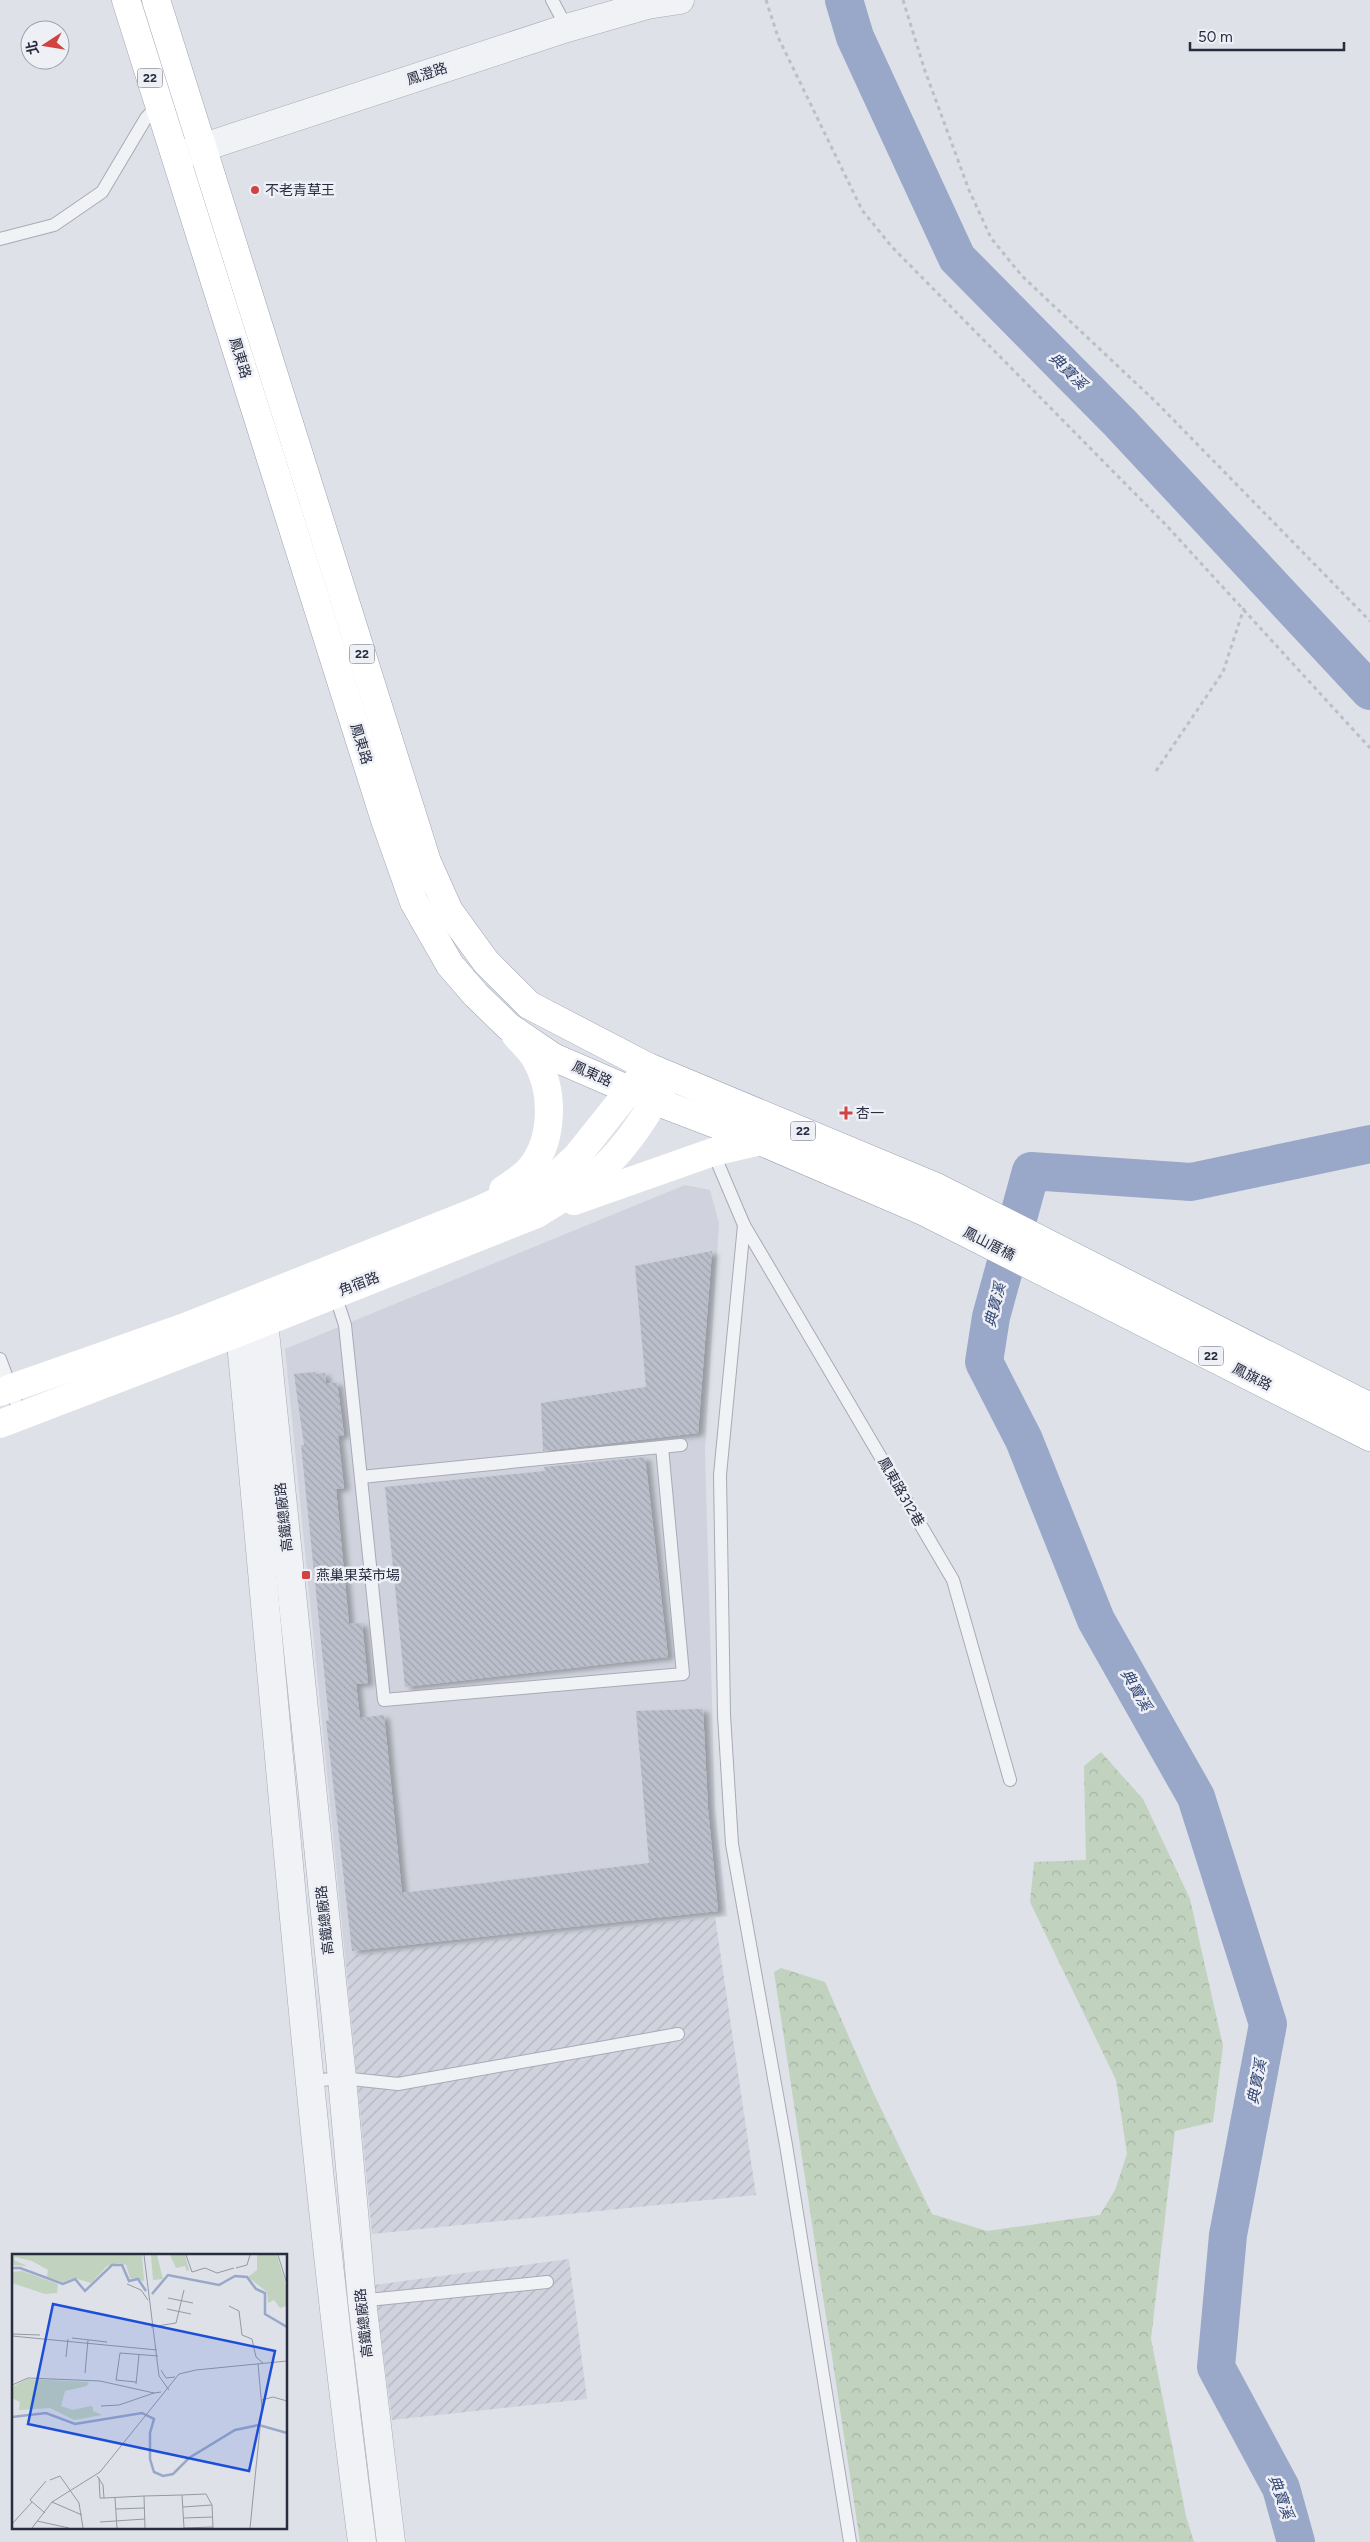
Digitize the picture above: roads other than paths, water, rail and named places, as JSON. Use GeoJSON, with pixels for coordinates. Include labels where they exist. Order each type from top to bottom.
{"type":"FeatureCollection","features":[{"type":"Feature","properties":{"kind":"main road","name":"鳳東路"},"geometry":{"type":"LineString","coordinates":[[126,0],[382,810],[414,902],[450,965],[476,995],[509,1027],[553,1057],[655,1101],[760,1141],[925,1212]]}},
{"type":"Feature","properties":{"kind":"main road","name":"鳳東路"},"geometry":{"type":"LineString","coordinates":[[156,0],[427,862],[449,911],[486,962],[529,1004],[659,1071],[936,1187]]}},
{"type":"Feature","properties":{"kind":"main road"},"geometry":{"type":"LineString","coordinates":[[472,1213],[526,1173],[541,1145],[549,1118],[548,1098],[543,1078],[534,1058],[509,1027]]}},
{"type":"Feature","properties":{"kind":"main road","name":"角宿路"},"geometry":{"type":"LineString","coordinates":[[331,1282],[472,1213],[524,1191],[561,1171],[591,1141],[630,1090],[659,1071]]}},
{"type":"Feature","properties":{"kind":"main road","name":"角宿路"},"geometry":{"type":"LineString","coordinates":[[11,1420],[248,1315],[331,1282],[537,1214],[573,1192],[602,1169],[622,1146],[655,1101],[659,1071]]}},
{"type":"Feature","properties":{"kind":"main road"},"geometry":{"type":"LineString","coordinates":[[537,1214],[713,1152],[760,1141]]}},
{"type":"Feature","properties":{"kind":"main road","name":"鳳山厝橋"},"geometry":{"type":"LineString","coordinates":[[936,1187],[1057,1264]]}},
{"type":"Feature","properties":{"kind":"main road","name":"鳳山厝橋"},"geometry":{"type":"LineString","coordinates":[[925,1212],[1057,1264]]}},
{"type":"Feature","properties":{"kind":"main road","name":"鳳旗路"},"geometry":{"type":"LineString","coordinates":[[1057,1264],[1113,1292],[1370,1407]]}},
{"type":"Feature","properties":{"kind":"main road","name":"鳳旗路"},"geometry":{"type":"LineString","coordinates":[[1113,1292],[1370,1437]]}},
{"type":"Feature","properties":{"kind":"main road","name":"角宿路"},"geometry":{"type":"LineString","coordinates":[[6,1390],[248,1315]]}},
{"type":"Feature","properties":{"kind":"street","name":"鳳澄路"},"geometry":{"type":"LineString","coordinates":[[176,156],[566,28],[647,5],[680,0]]}},
{"type":"Feature","properties":{"kind":"street","name":"高鐵總廠路"},"geometry":{"type":"LineString","coordinates":[[248,1315],[342,2078],[362,2301],[391,2542]]}},
{"type":"Feature","properties":{"kind":"street","name":"高鐵總廠路"},"geometry":{"type":"LineString","coordinates":[[248,1315],[311,2081],[334,2304],[362,2542]]}},
{"type":"Feature","properties":{"kind":"lane"},"geometry":{"type":"LineString","coordinates":[[552,0],[566,28]]}},
{"type":"Feature","properties":{"kind":"lane"},"geometry":{"type":"LineString","coordinates":[[0,239],[54,225],[102,192],[146,118],[158,104]]}},
{"type":"Feature","properties":{"kind":"lane","name":"鳳東路312巷"},"geometry":{"type":"LineString","coordinates":[[713,1152],[744,1225],[952,1580],[1010,1780]]}},
{"type":"Feature","properties":{"kind":"lane"},"geometry":{"type":"LineString","coordinates":[[744,1225],[720,1476],[724,1715],[732,1844],[786,2145],[850,2542]]}},
{"type":"Feature","properties":{"kind":"lane"},"geometry":{"type":"LineString","coordinates":[[331,1282],[344,1325],[384,1700],[684,1674],[662,1447]]}},
{"type":"Feature","properties":{"kind":"lane"},"geometry":{"type":"LineString","coordinates":[[0,1359],[11,1420]]}},
{"type":"Feature","properties":{"kind":"lane"},"geometry":{"type":"LineString","coordinates":[[361,1477],[680,1445]]}},
{"type":"Feature","properties":{"kind":"lane"},"geometry":{"type":"LineString","coordinates":[[311,2081],[342,2078],[398,2084],[678,2034]]}},
{"type":"Feature","properties":{"kind":"lane"},"geometry":{"type":"LineString","coordinates":[[334,2304],[547,2282]]}},
{"type":"Feature","properties":{"kind":"waterway","name":"典寶溪"},"geometry":{"type":"LineString","coordinates":[[844,0],[855,37],[957,258],[1120,423],[1370,691]]}},
{"type":"Feature","properties":{"kind":"waterway","name":"典寶溪"},"geometry":{"type":"LineString","coordinates":[[1296,2542],[1281,2488],[1216,2367],[1228,2235],[1268,2024],[1196,1797],[1096,1620],[1024,1440],[984,1362],[991,1317],[1031,1171],[1191,1182],[1370,1144]]}},
{"type":"Feature","properties":{"kind":"place","name":"不老青草王"},"geometry":{"type":"Point","coordinates":[255,190]}},
{"type":"Feature","properties":{"kind":"place","name":"杏一"},"geometry":{"type":"Point","coordinates":[846,1113]}},
{"type":"Feature","properties":{"kind":"place","name":"燕巢果菜市場"},"geometry":{"type":"Point","coordinates":[306,1575]}}]}
